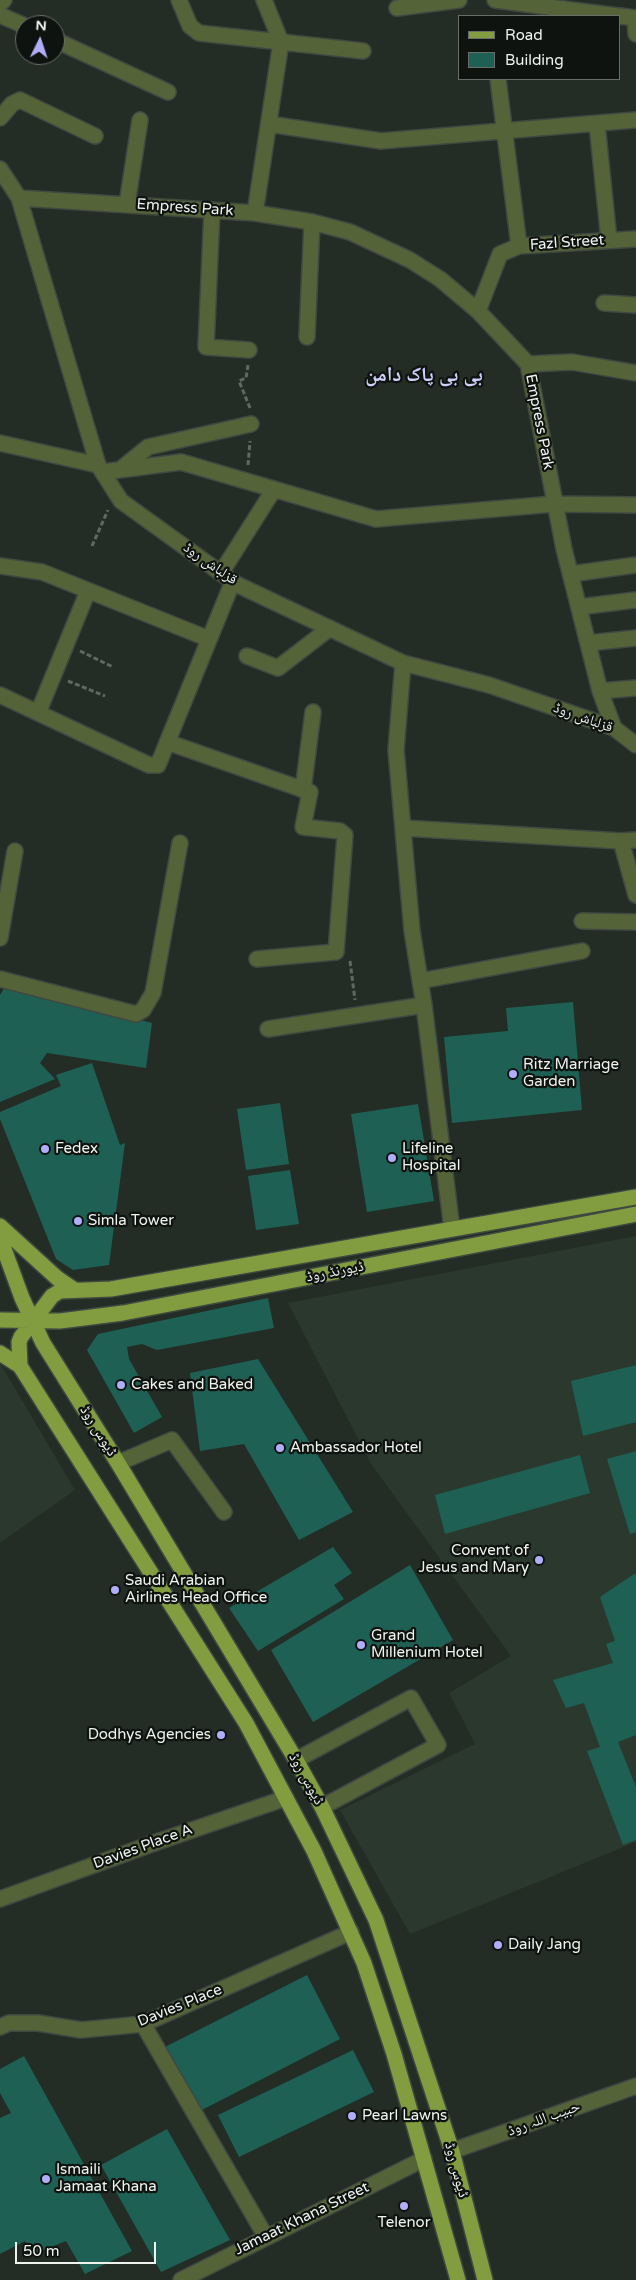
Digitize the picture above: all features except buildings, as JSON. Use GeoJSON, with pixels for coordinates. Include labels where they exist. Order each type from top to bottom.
{"type":"FeatureCollection","features":[{"type":"Feature","properties":{"kind":"main road","name":"ڈیورنڈ روڈ"},"geometry":{"type":"LineString","coordinates":[[32,1320],[52,1296],[60,1291],[111,1289],[636,1197]]}},
{"type":"Feature","properties":{"kind":"main road","name":"ڈیورنڈ روڈ"},"geometry":{"type":"LineString","coordinates":[[0,1320],[60,1321],[123,1313],[636,1214]]}},
{"type":"Feature","properties":{"kind":"main road"},"geometry":{"type":"LineString","coordinates":[[0,1226],[56,1278],[73,1289]]}},
{"type":"Feature","properties":{"kind":"main road","name":"ڈیوس روڈ"},"geometry":{"type":"LineString","coordinates":[[0,1238],[42,1343],[118,1463],[296,1760],[322,1807],[376,1920],[452,2151],[485,2280]]}},
{"type":"Feature","properties":{"kind":"main road"},"geometry":{"type":"LineString","coordinates":[[20,1366],[19,1342],[32,1320]]}},
{"type":"Feature","properties":{"kind":"main road","name":"ڈیوس روڈ"},"geometry":{"type":"LineString","coordinates":[[0,1353],[20,1366],[246,1722],[314,1851],[364,1964],[394,2054],[458,2280]]}},
{"type":"Feature","properties":{"kind":"street"},"geometry":{"type":"LineString","coordinates":[[0,4],[4,0]]}},
{"type":"Feature","properties":{"kind":"street"},"geometry":{"type":"LineString","coordinates":[[179,0],[190,26],[199,33],[363,51]]}},
{"type":"Feature","properties":{"kind":"street"},"geometry":{"type":"LineString","coordinates":[[255,212],[281,42],[264,0]]}},
{"type":"Feature","properties":{"kind":"street"},"geometry":{"type":"LineString","coordinates":[[397,8],[459,0]]}},
{"type":"Feature","properties":{"kind":"street"},"geometry":{"type":"LineString","coordinates":[[495,0],[558,4],[627,15],[636,34]]}},
{"type":"Feature","properties":{"kind":"street"},"geometry":{"type":"LineString","coordinates":[[0,15],[15,22]]}},
{"type":"Feature","properties":{"kind":"street"},"geometry":{"type":"LineString","coordinates":[[65,45],[168,92]]}},
{"type":"Feature","properties":{"kind":"street"},"geometry":{"type":"LineString","coordinates":[[498,80],[519,246]]}},
{"type":"Feature","properties":{"kind":"street"},"geometry":{"type":"LineString","coordinates":[[0,118],[12,104],[20,100],[95,136]]}},
{"type":"Feature","properties":{"kind":"street"},"geometry":{"type":"LineString","coordinates":[[127,204],[140,120]]}},
{"type":"Feature","properties":{"kind":"street"},"geometry":{"type":"LineString","coordinates":[[269,124],[381,140],[636,120]]}},
{"type":"Feature","properties":{"kind":"street"},"geometry":{"type":"LineString","coordinates":[[597,124],[609,240]]}},
{"type":"Feature","properties":{"kind":"street","name":"قزلباش روڈ"},"geometry":{"type":"LineString","coordinates":[[0,169],[19,198],[100,468],[121,501],[227,577],[330,628],[404,663],[489,685],[614,728],[636,745]]}},
{"type":"Feature","properties":{"kind":"street","name":"Empress Park"},"geometry":{"type":"LineString","coordinates":[[19,198],[255,212],[312,222],[350,232],[410,260],[440,279],[478,310],[528,364],[554,504],[600,691],[614,728]]}},
{"type":"Feature","properties":{"kind":"street"},"geometry":{"type":"LineString","coordinates":[[212,210],[206,348],[249,350]]}},
{"type":"Feature","properties":{"kind":"street"},"geometry":{"type":"LineString","coordinates":[[307,337],[312,222]]}},
{"type":"Feature","properties":{"kind":"street","name":"Fazl Street"},"geometry":{"type":"LineString","coordinates":[[478,310],[497,257],[500,254],[519,246],[636,239]]}},
{"type":"Feature","properties":{"kind":"street"},"geometry":{"type":"LineString","coordinates":[[604,303],[636,305]]}},
{"type":"Feature","properties":{"kind":"street"},"geometry":{"type":"LineString","coordinates":[[528,364],[572,362],[636,373]]}},
{"type":"Feature","properties":{"kind":"street"},"geometry":{"type":"LineString","coordinates":[[121,470],[148,447],[251,424]]}},
{"type":"Feature","properties":{"kind":"street"},"geometry":{"type":"LineString","coordinates":[[0,443],[100,468],[121,470],[181,462],[376,519],[554,504],[636,505]]}},
{"type":"Feature","properties":{"kind":"street"},"geometry":{"type":"LineString","coordinates":[[0,695],[149,765],[158,765],[209,639],[227,577],[271,494]]}},
{"type":"Feature","properties":{"kind":"street"},"geometry":{"type":"LineString","coordinates":[[571,574],[636,565]]}},
{"type":"Feature","properties":{"kind":"street"},"geometry":{"type":"LineString","coordinates":[[0,566],[42,572],[209,639]]}},
{"type":"Feature","properties":{"kind":"street"},"geometry":{"type":"LineString","coordinates":[[38,713],[88,591]]}},
{"type":"Feature","properties":{"kind":"street"},"geometry":{"type":"LineString","coordinates":[[579,607],[636,600]]}},
{"type":"Feature","properties":{"kind":"street"},"geometry":{"type":"LineString","coordinates":[[247,656],[278,668],[330,628]]}},
{"type":"Feature","properties":{"kind":"street"},"geometry":{"type":"LineString","coordinates":[[588,643],[636,638]]}},
{"type":"Feature","properties":{"kind":"street"},"geometry":{"type":"LineString","coordinates":[[404,663],[396,750],[412,931],[424,1005],[452,1230]]}},
{"type":"Feature","properties":{"kind":"street"},"geometry":{"type":"LineString","coordinates":[[600,691],[636,688]]}},
{"type":"Feature","properties":{"kind":"street"},"geometry":{"type":"LineString","coordinates":[[303,790],[312,712]]}},
{"type":"Feature","properties":{"kind":"street"},"geometry":{"type":"LineString","coordinates":[[168,742],[310,792],[303,827],[340,831],[345,835],[336,952],[257,959]]}},
{"type":"Feature","properties":{"kind":"street"},"geometry":{"type":"LineString","coordinates":[[403,828],[629,841],[635,886]]}},
{"type":"Feature","properties":{"kind":"street"},"geometry":{"type":"LineString","coordinates":[[0,979],[136,1014],[143,1010],[153,993],[180,843]]}},
{"type":"Feature","properties":{"kind":"street"},"geometry":{"type":"LineString","coordinates":[[0,938],[14,851]]}},
{"type":"Feature","properties":{"kind":"street"},"geometry":{"type":"LineString","coordinates":[[582,921],[636,922]]}},
{"type":"Feature","properties":{"kind":"street"},"geometry":{"type":"LineString","coordinates":[[420,980],[582,951]]}},
{"type":"Feature","properties":{"kind":"street"},"geometry":{"type":"LineString","coordinates":[[268,1029],[424,1005]]}},
{"type":"Feature","properties":{"kind":"street"},"geometry":{"type":"LineString","coordinates":[[118,1463],[172,1440],[224,1512]]}},
{"type":"Feature","properties":{"kind":"street"},"geometry":{"type":"LineString","coordinates":[[296,1760],[411,1698],[438,1745],[322,1807]]}},
{"type":"Feature","properties":{"kind":"street","name":"Davies Place A"},"geometry":{"type":"LineString","coordinates":[[0,1899],[156,1842],[286,1798]]}},
{"type":"Feature","properties":{"kind":"street","name":"Davies Place"},"geometry":{"type":"LineString","coordinates":[[0,2027],[9,2024],[38,2023],[81,2030],[143,2024],[350,1932]]}},
{"type":"Feature","properties":{"kind":"street"},"geometry":{"type":"LineString","coordinates":[[143,2024],[266,2237]]}},
{"type":"Feature","properties":{"kind":"street","name":"حبیب اللہ روڈ"},"geometry":{"type":"LineString","coordinates":[[452,2151],[636,2086]]}},
{"type":"Feature","properties":{"kind":"street","name":"Jamaat Khana Street"},"geometry":{"type":"LineString","coordinates":[[182,2280],[424,2159]]}},
{"type":"Feature","properties":{"kind":"path"},"geometry":{"type":"LineString","coordinates":[[92,546],[115,493]]}},
{"type":"Feature","properties":{"kind":"path"},"geometry":{"type":"LineString","coordinates":[[66,645],[114,667]]}},
{"type":"Feature","properties":{"kind":"path"},"geometry":{"type":"LineString","coordinates":[[53,676],[105,696]]}},
{"type":"Feature","properties":{"kind":"path"},"geometry":{"type":"LineString","coordinates":[[336,952],[348,950],[357,1015]]}},
{"type":"Feature","properties":{"kind":"shaded area","name":"Convent of Jesus and Mary"},"geometry":{"type":"Polygon","coordinates":[[[636,1236],[636,1842],[410,1934],[340,1810],[475,1744],[449,1693],[511,1656],[371,1464],[288,1303],[636,1236]]]}},
{"type":"Feature","properties":{"kind":"shaded area"},"geometry":{"type":"Polygon","coordinates":[[[0,1363],[75,1490],[0,1543],[0,1363]]]}},
{"type":"Feature","properties":{"kind":"place","name":"Ritz Marriage Garden"},"geometry":{"type":"Point","coordinates":[513,1074]}},
{"type":"Feature","properties":{"kind":"place","name":"Fedex"},"geometry":{"type":"Point","coordinates":[45,1149]}},
{"type":"Feature","properties":{"kind":"place","name":"Lifeline Hospital"},"geometry":{"type":"Point","coordinates":[392,1158]}},
{"type":"Feature","properties":{"kind":"place","name":"Simla Tower"},"geometry":{"type":"Point","coordinates":[78,1221]}},
{"type":"Feature","properties":{"kind":"place","name":"Cakes and Baked"},"geometry":{"type":"Point","coordinates":[121,1385]}},
{"type":"Feature","properties":{"kind":"place","name":"Ambassador Hotel"},"geometry":{"type":"Point","coordinates":[280,1448]}},
{"type":"Feature","properties":{"kind":"place","name":"Convent of Jesus and Mary"},"geometry":{"type":"Point","coordinates":[539,1560]}},
{"type":"Feature","properties":{"kind":"place","name":"Saudi Arabian Airlines Head Office"},"geometry":{"type":"Point","coordinates":[115,1590]}},
{"type":"Feature","properties":{"kind":"place","name":"Grand Millenium Hotel"},"geometry":{"type":"Point","coordinates":[361,1645]}},
{"type":"Feature","properties":{"kind":"place","name":"Dodhys Agencies"},"geometry":{"type":"Point","coordinates":[221,1735]}},
{"type":"Feature","properties":{"kind":"place","name":"Daily Jang"},"geometry":{"type":"Point","coordinates":[498,1945]}},
{"type":"Feature","properties":{"kind":"place","name":"Pearl Lawns"},"geometry":{"type":"Point","coordinates":[352,2116]}},
{"type":"Feature","properties":{"kind":"place","name":"Ismaili Jamaat Khana"},"geometry":{"type":"Point","coordinates":[46,2179]}},
{"type":"Feature","properties":{"kind":"place","name":"Telenor"},"geometry":{"type":"Point","coordinates":[404,2206]}},
{"type":"Feature","properties":{"kind":"district","name":"بی بی پاک دامن"},"geometry":{"type":"Point","coordinates":[424,376]}}]}
